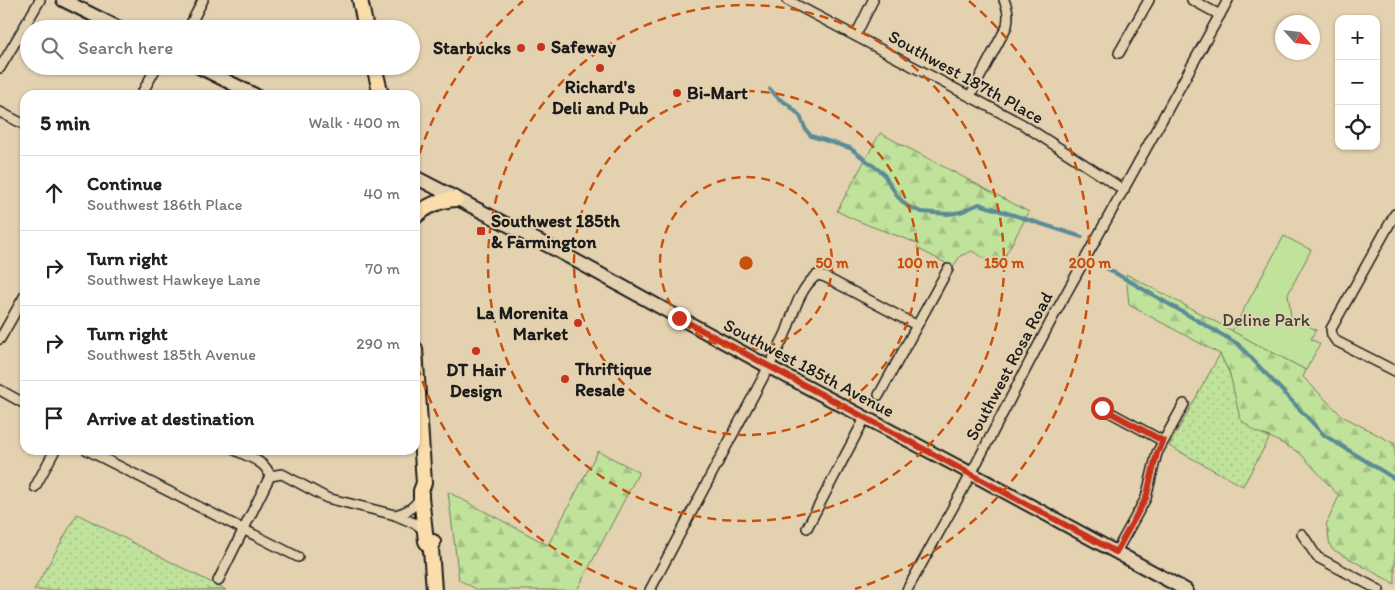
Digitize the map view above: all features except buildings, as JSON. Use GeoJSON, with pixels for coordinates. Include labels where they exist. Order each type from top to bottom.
{"type":"FeatureCollection","features":[{"type":"Feature","properties":{"kind":"main road"},"geometry":{"type":"LineString","coordinates":[[360,0],[364,20]]}},
{"type":"Feature","properties":{"kind":"main road"},"geometry":{"type":"LineString","coordinates":[[66,1],[103,20]]}},
{"type":"Feature","properties":{"kind":"main road"},"geometry":{"type":"LineString","coordinates":[[215,75],[245,90]]}},
{"type":"Feature","properties":{"kind":"main road"},"geometry":{"type":"LineString","coordinates":[[375,75],[378,90]]}},
{"type":"Feature","properties":{"kind":"main road","name":"Southwest 185th Avenue"},"geometry":{"type":"LineString","coordinates":[[420,181],[558,251],[768,367],[972,473],[1116,552],[1167,586],[1186,590]]}},
{"type":"Feature","properties":{"kind":"main road"},"geometry":{"type":"LineString","coordinates":[[420,213],[439,201],[456,199]]}},
{"type":"Feature","properties":{"kind":"main road"},"geometry":{"type":"LineString","coordinates":[[420,423],[424,483],[421,497],[424,530],[426,541],[430,548],[434,590]]}},
{"type":"Feature","properties":{"kind":"main road"},"geometry":{"type":"LineString","coordinates":[[424,483],[430,492],[434,539],[430,548]]}},
{"type":"Feature","properties":{"kind":"street"},"geometry":{"type":"LineString","coordinates":[[28,20],[40,0]]}},
{"type":"Feature","properties":{"kind":"street"},"geometry":{"type":"LineString","coordinates":[[193,20],[203,0]]}},
{"type":"Feature","properties":{"kind":"street","name":"Southwest 187th Place"},"geometry":{"type":"LineString","coordinates":[[787,0],[1022,124],[1124,190]]}},
{"type":"Feature","properties":{"kind":"street"},"geometry":{"type":"LineString","coordinates":[[856,35],[873,0]]}},
{"type":"Feature","properties":{"kind":"street"},"geometry":{"type":"LineString","coordinates":[[970,96],[1007,26],[1009,16],[1004,0]]}},
{"type":"Feature","properties":{"kind":"street"},"geometry":{"type":"LineString","coordinates":[[1119,52],[1149,0]]}},
{"type":"Feature","properties":{"kind":"street"},"geometry":{"type":"LineString","coordinates":[[1192,0],[1220,15]]}},
{"type":"Feature","properties":{"kind":"street","name":"Southwest Rosa Road"},"geometry":{"type":"LineString","coordinates":[[907,590],[972,473],[1052,318],[1228,0]]}},
{"type":"Feature","properties":{"kind":"street"},"geometry":{"type":"LineString","coordinates":[[0,68],[20,34]]}},
{"type":"Feature","properties":{"kind":"street"},"geometry":{"type":"LineString","coordinates":[[143,90],[152,75]]}},
{"type":"Feature","properties":{"kind":"street"},"geometry":{"type":"LineString","coordinates":[[0,112],[20,122]]}},
{"type":"Feature","properties":{"kind":"street"},"geometry":{"type":"LineString","coordinates":[[1395,214],[1331,330],[1336,341],[1395,371]]}},
{"type":"Feature","properties":{"kind":"street"},"geometry":{"type":"LineString","coordinates":[[879,395],[948,269]]}},
{"type":"Feature","properties":{"kind":"street"},"geometry":{"type":"LineString","coordinates":[[650,590],[768,367],[787,329],[792,312],[810,281],[816,275],[825,277],[916,325]]}},
{"type":"Feature","properties":{"kind":"street"},"geometry":{"type":"LineString","coordinates":[[0,339],[20,304]]}},
{"type":"Feature","properties":{"kind":"street"},"geometry":{"type":"LineString","coordinates":[[0,390],[20,401]]}},
{"type":"Feature","properties":{"kind":"street"},"geometry":{"type":"LineString","coordinates":[[1116,552],[1146,498],[1157,453],[1184,404]]}},
{"type":"Feature","properties":{"kind":"street"},"geometry":{"type":"LineString","coordinates":[[1102,408],[1163,441]]}},
{"type":"Feature","properties":{"kind":"street"},"geometry":{"type":"LineString","coordinates":[[806,528],[865,418]]}},
{"type":"Feature","properties":{"kind":"street"},"geometry":{"type":"LineString","coordinates":[[35,487],[52,455]]}},
{"type":"Feature","properties":{"kind":"street"},"geometry":{"type":"LineString","coordinates":[[96,455],[298,557]]}},
{"type":"Feature","properties":{"kind":"street"},"geometry":{"type":"LineString","coordinates":[[218,581],[270,476],[268,469],[262,464],[245,455]]}},
{"type":"Feature","properties":{"kind":"street"},"geometry":{"type":"LineString","coordinates":[[270,476],[282,474],[327,498],[395,515],[416,524],[424,530]]}},
{"type":"Feature","properties":{"kind":"street"},"geometry":{"type":"LineString","coordinates":[[395,515],[407,512],[421,497]]}},
{"type":"Feature","properties":{"kind":"street"},"geometry":{"type":"LineString","coordinates":[[1302,534],[1317,557],[1379,590]]}},
{"type":"Feature","properties":{"kind":"green space"},"geometry":{"type":"Polygon","coordinates":[[[880,133],[1029,212],[999,267],[972,251],[960,256],[953,267],[917,248],[919,244],[867,225],[837,211],[880,133]]]}},
{"type":"Feature","properties":{"kind":"green space","name":"Deline Park"},"geometry":{"type":"Polygon","coordinates":[[[1284,236],[1311,250],[1288,294],[1291,316],[1316,330],[1311,339],[1320,344],[1306,370],[1232,331],[1284,236]]]}},
{"type":"Feature","properties":{"kind":"green space"},"geometry":{"type":"Polygon","coordinates":[[[1126,274],[1306,370],[1303,377],[1342,416],[1395,444],[1395,584],[1332,549],[1326,525],[1339,496],[1300,453],[1270,437],[1256,432],[1240,419],[1230,374],[1220,354],[1129,305],[1126,274]]]}},
{"type":"Feature","properties":{"kind":"green space"},"geometry":{"type":"Polygon","coordinates":[[[1220,354],[1229,372],[1244,420],[1258,432],[1270,437],[1243,486],[1169,446],[1220,354]]]}},
{"type":"Feature","properties":{"kind":"green space"},"geometry":{"type":"Polygon","coordinates":[[[598,451],[639,472],[577,590],[478,590],[459,580],[448,492],[548,545],[598,451]]]}},
{"type":"Feature","properties":{"kind":"green space"},"geometry":{"type":"Polygon","coordinates":[[[77,514],[226,590],[34,590],[77,514]]]}},
{"type":"Feature","properties":{"kind":"waterway"},"geometry":{"type":"LineString","coordinates":[[770,89],[800,116],[811,136],[850,148],[883,173],[898,197],[907,206],[921,212],[948,214],[961,212],[979,204],[1082,237]]}},
{"type":"Feature","properties":{"kind":"waterway"},"geometry":{"type":"LineString","coordinates":[[1103,266],[1238,344],[1324,435],[1395,479]]}},
{"type":"Feature","properties":{"kind":"place","name":"Safeway"},"geometry":{"type":"Point","coordinates":[541,47]}},
{"type":"Feature","properties":{"kind":"place","name":"Starbucks"},"geometry":{"type":"Point","coordinates":[521,48]}},
{"type":"Feature","properties":{"kind":"place","name":"Richard's Deli and Pub"},"geometry":{"type":"Point","coordinates":[600,68]}},
{"type":"Feature","properties":{"kind":"place","name":"Bi-Mart"},"geometry":{"type":"Point","coordinates":[677,93]}},
{"type":"Feature","properties":{"kind":"place","name":"Southwest 185th & Farmington"},"geometry":{"type":"Point","coordinates":[481,231]}},
{"type":"Feature","properties":{"kind":"place","name":"La Morenita Market"},"geometry":{"type":"Point","coordinates":[578,323]}},
{"type":"Feature","properties":{"kind":"place","name":"DT Hair Design"},"geometry":{"type":"Point","coordinates":[476,351]}},
{"type":"Feature","properties":{"kind":"place","name":"Thriftique Resale"},"geometry":{"type":"Point","coordinates":[565,379]}},
{"type":"Feature","properties":{"kind":"route"},"geometry":{"type":"LineString","coordinates":[[679,318],[1116,552],[1146,498],[1157,453],[1163,441],[1102,408]]}}]}
